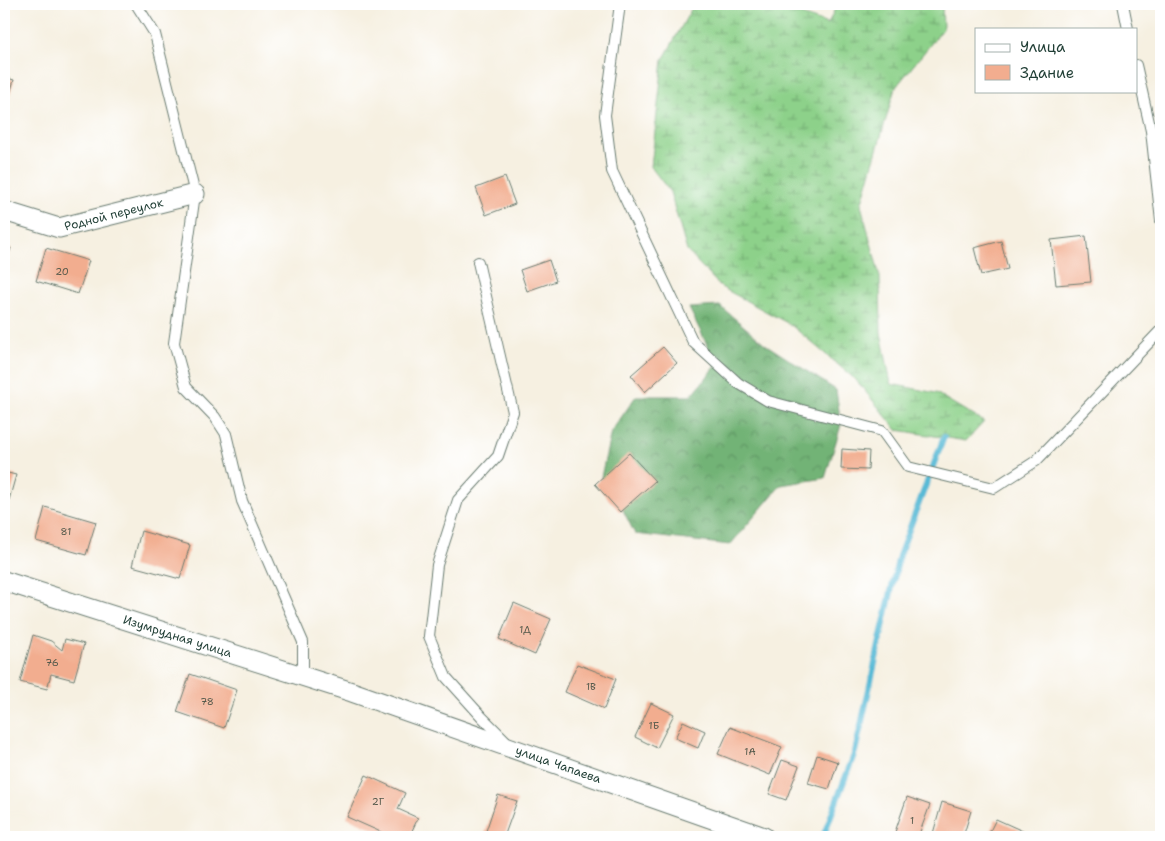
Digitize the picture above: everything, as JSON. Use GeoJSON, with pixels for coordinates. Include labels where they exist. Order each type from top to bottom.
{"type":"FeatureCollection","features":[{"type":"Feature","properties":{"kind":"street","name":"Родной переулок"},"geometry":{"type":"LineString","coordinates":[[4,211],[59,228],[195,194]]}},
{"type":"Feature","properties":{"kind":"street","name":"Изумрудная улица"},"geometry":{"type":"LineString","coordinates":[[4,581],[352,692]]}},
{"type":"Feature","properties":{"kind":"street","name":"улица Чапаева"},"geometry":{"type":"LineString","coordinates":[[352,692],[764,837]]}},
{"type":"Feature","properties":{"kind":"lane"},"geometry":{"type":"LineString","coordinates":[[136,4],[156,34],[195,194],[174,343],[186,387],[215,417],[226,434],[242,501],[303,642],[303,677]]}},
{"type":"Feature","properties":{"kind":"lane"},"geometry":{"type":"LineString","coordinates":[[620,4],[605,115],[612,170],[693,342],[738,383],[768,401],[882,431],[908,467],[994,488],[1036,461],[1161,330]]}},
{"type":"Feature","properties":{"kind":"lane"},"geometry":{"type":"LineString","coordinates":[[1123,4],[1128,28]]}},
{"type":"Feature","properties":{"kind":"lane"},"geometry":{"type":"LineString","coordinates":[[1138,74],[1151,131],[1161,221]]}},
{"type":"Feature","properties":{"kind":"lane"},"geometry":{"type":"LineString","coordinates":[[478,262],[513,412],[498,456],[458,500],[437,565],[429,636],[446,677],[482,718],[515,750]]}},
{"type":"Feature","properties":{"kind":"green space"},"geometry":{"type":"Polygon","coordinates":[[[694,4],[782,4],[784,9],[828,24],[837,4],[942,4],[943,29],[895,88],[861,205],[880,277],[881,333],[891,384],[936,393],[984,422],[966,441],[897,430],[856,380],[791,325],[721,287],[687,251],[670,192],[651,167],[663,60],[694,4]]]}},
{"type":"Feature","properties":{"kind":"green space"},"geometry":{"type":"Polygon","coordinates":[[[720,306],[765,344],[836,390],[841,425],[825,478],[781,485],[730,545],[635,534],[620,504],[601,477],[611,432],[636,396],[691,396],[717,365],[689,308],[720,306]]]}},
{"type":"Feature","properties":{"kind":"building"},"geometry":{"type":"Polygon","coordinates":[[[4,77],[14,80],[4,114],[4,77]]]}},
{"type":"Feature","properties":{"kind":"building"},"geometry":{"type":"Polygon","coordinates":[[[505,177],[515,204],[486,215],[476,188],[505,177]]]}},
{"type":"Feature","properties":{"kind":"building"},"geometry":{"type":"Polygon","coordinates":[[[1086,236],[1091,282],[1056,285],[1051,240],[1086,236]]]}},
{"type":"Feature","properties":{"kind":"building"},"geometry":{"type":"Polygon","coordinates":[[[1001,241],[1008,269],[981,275],[974,248],[1001,241]]]}},
{"type":"Feature","properties":{"kind":"building"},"geometry":{"type":"Polygon","coordinates":[[[4,246],[11,248],[4,268],[4,246]]]}},
{"type":"Feature","properties":{"kind":"building"},"geometry":{"type":"Polygon","coordinates":[[[46,248],[89,261],[78,294],[36,281],[46,248]]]}},
{"type":"Feature","properties":{"kind":"building"},"geometry":{"type":"Polygon","coordinates":[[[549,260],[556,281],[527,291],[520,270],[549,260]]]}},
{"type":"Feature","properties":{"kind":"building"},"geometry":{"type":"Polygon","coordinates":[[[663,347],[677,363],[645,392],[631,375],[663,347]]]}},
{"type":"Feature","properties":{"kind":"building"},"geometry":{"type":"Polygon","coordinates":[[[842,449],[869,451],[868,470],[841,469],[842,449]]]}},
{"type":"Feature","properties":{"kind":"building"},"geometry":{"type":"Polygon","coordinates":[[[629,453],[655,481],[620,512],[595,484],[629,453]]]}},
{"type":"Feature","properties":{"kind":"building"},"geometry":{"type":"Polygon","coordinates":[[[4,472],[16,475],[4,518],[4,472]]]}},
{"type":"Feature","properties":{"kind":"building"},"geometry":{"type":"Polygon","coordinates":[[[45,507],[96,522],[86,555],[36,541],[45,507]]]}},
{"type":"Feature","properties":{"kind":"building"},"geometry":{"type":"Polygon","coordinates":[[[141,531],[190,545],[180,579],[132,566],[141,531]]]}},
{"type":"Feature","properties":{"kind":"building"},"geometry":{"type":"Polygon","coordinates":[[[514,603],[551,619],[535,655],[499,639],[514,603]]]}},
{"type":"Feature","properties":{"kind":"building"},"geometry":{"type":"Polygon","coordinates":[[[33,635],[51,641],[62,650],[65,639],[84,644],[74,680],[51,674],[47,689],[20,682],[33,635]]]}},
{"type":"Feature","properties":{"kind":"building"},"geometry":{"type":"Polygon","coordinates":[[[577,664],[616,679],[604,709],[565,692],[577,664]]]}},
{"type":"Feature","properties":{"kind":"building"},"geometry":{"type":"Polygon","coordinates":[[[190,674],[237,690],[224,728],[177,712],[190,674]]]}},
{"type":"Feature","properties":{"kind":"building"},"geometry":{"type":"Polygon","coordinates":[[[651,703],[674,714],[657,748],[635,737],[651,703]]]}},
{"type":"Feature","properties":{"kind":"building"},"geometry":{"type":"Polygon","coordinates":[[[683,721],[705,731],[698,748],[675,738],[683,721]]]}},
{"type":"Feature","properties":{"kind":"building"},"geometry":{"type":"Polygon","coordinates":[[[730,727],[782,747],[770,775],[718,754],[730,727]]]}},
{"type":"Feature","properties":{"kind":"building"},"geometry":{"type":"Polygon","coordinates":[[[817,755],[838,762],[829,789],[808,783],[817,755]]]}},
{"type":"Feature","properties":{"kind":"building"},"geometry":{"type":"Polygon","coordinates":[[[782,760],[799,766],[786,800],[769,794],[782,760]]]}},
{"type":"Feature","properties":{"kind":"building"},"geometry":{"type":"Polygon","coordinates":[[[366,775],[405,793],[398,809],[418,818],[409,837],[392,837],[347,817],[366,775]]]}},
{"type":"Feature","properties":{"kind":"building"},"geometry":{"type":"Polygon","coordinates":[[[498,795],[517,801],[504,837],[484,837],[498,795]]]}},
{"type":"Feature","properties":{"kind":"building"},"geometry":{"type":"Polygon","coordinates":[[[907,797],[930,805],[918,837],[894,835],[907,797]]]}},
{"type":"Feature","properties":{"kind":"building"},"geometry":{"type":"Polygon","coordinates":[[[942,802],[971,811],[963,837],[932,837],[942,802]]]}},
{"type":"Feature","properties":{"kind":"building"},"geometry":{"type":"Polygon","coordinates":[[[996,819],[1027,833],[1025,837],[987,837],[996,819]]]}},
{"type":"Feature","properties":{"kind":"waterway"},"geometry":{"type":"LineString","coordinates":[[823,837],[855,752],[899,556],[944,437]]}}]}
